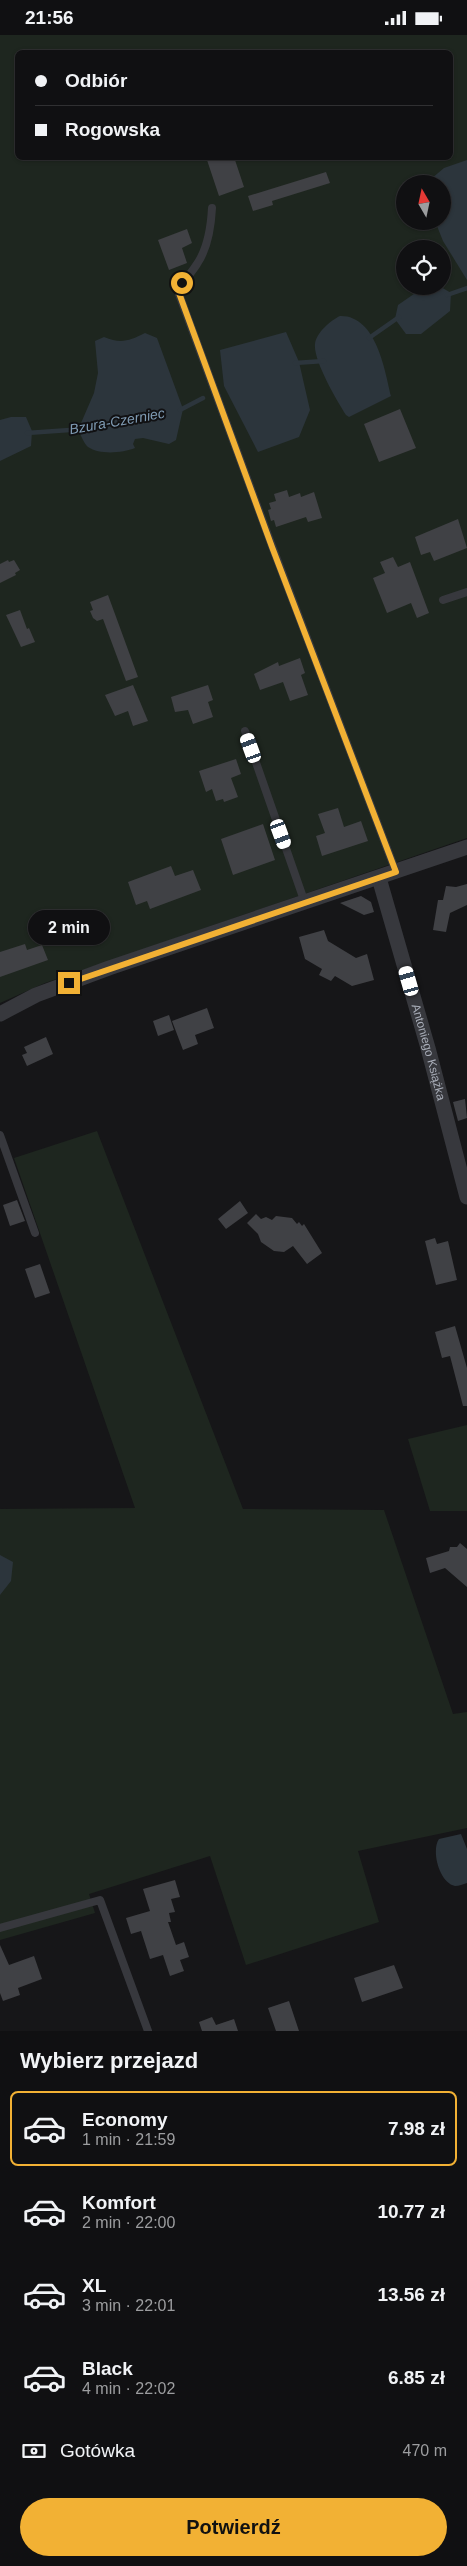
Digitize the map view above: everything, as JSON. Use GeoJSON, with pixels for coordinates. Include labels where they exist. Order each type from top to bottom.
{"type":"FeatureCollection","features":[{"type":"Feature","properties":{"kind":"street"},"geometry":{"type":"LineString","coordinates":[[0,1014],[36,995],[109,968],[306,903],[467,847]]}},
{"type":"Feature","properties":{"kind":"street","name":"Antoniego Książka"},"geometry":{"type":"LineString","coordinates":[[379,878],[428,1048],[467,1197]]}},
{"type":"Feature","properties":{"kind":"lane"},"geometry":{"type":"LineString","coordinates":[[212,208],[207,242],[198,263],[182,283],[179,293],[272,547],[396,872]]}},
{"type":"Feature","properties":{"kind":"lane"},"geometry":{"type":"LineString","coordinates":[[444,600],[467,592]]}},
{"type":"Feature","properties":{"kind":"lane"},"geometry":{"type":"LineString","coordinates":[[245,731],[306,903]]}},
{"type":"Feature","properties":{"kind":"lane"},"geometry":{"type":"LineString","coordinates":[[0,1135],[35,1233]]}},
{"type":"Feature","properties":{"kind":"lane"},"geometry":{"type":"LineString","coordinates":[[0,1928],[100,1900],[148,2031]]}},
{"type":"Feature","properties":{"kind":"shaded area"},"geometry":{"type":"Polygon","coordinates":[[[0,35],[467,35],[467,838],[45,983],[0,1003],[0,35]]]}},
{"type":"Feature","properties":{"kind":"shaded area"},"geometry":{"type":"Polygon","coordinates":[[[97,1131],[243,1509],[384,1510],[453,1714],[467,1712],[467,1828],[358,1851],[379,1922],[246,1965],[210,1856],[89,1894],[95,1913],[0,1940],[0,1509],[135,1508],[14,1158],[97,1131]]]}},
{"type":"Feature","properties":{"kind":"shaded area"},"geometry":{"type":"Polygon","coordinates":[[[467,1425],[467,1511],[430,1511],[408,1439],[467,1425]]]}},
{"type":"Feature","properties":{"kind":"water"},"geometry":{"type":"Polygon","coordinates":[[[467,160],[467,280],[451,254],[451,240],[443,240],[439,230],[451,230],[451,175],[436,175],[444,168],[467,160]]]}},
{"type":"Feature","properties":{"kind":"water"},"geometry":{"type":"Polygon","coordinates":[[[412,295],[451,295],[450,311],[421,334],[406,334],[395,319],[398,305],[412,295]]]}},
{"type":"Feature","properties":{"kind":"water"},"geometry":{"type":"Polygon","coordinates":[[[340,316],[352,318],[362,324],[370,334],[382,359],[391,396],[349,417],[342,409],[326,380],[315,351],[316,340],[321,331],[340,316]]]}},
{"type":"Feature","properties":{"kind":"water"},"geometry":{"type":"Polygon","coordinates":[[[286,332],[299,362],[310,410],[299,437],[258,452],[224,386],[220,350],[286,332]]]}},
{"type":"Feature","properties":{"kind":"water"},"geometry":{"type":"Polygon","coordinates":[[[145,333],[157,338],[183,409],[176,440],[169,444],[143,438],[135,439],[133,444],[135,448],[124,451],[105,452],[93,450],[84,442],[78,430],[94,393],[98,373],[95,341],[104,337],[125,341],[145,333]]]}},
{"type":"Feature","properties":{"kind":"water"},"geometry":{"type":"Polygon","coordinates":[[[11,417],[26,417],[32,431],[31,446],[0,461],[0,420],[11,417]]]}},
{"type":"Feature","properties":{"kind":"water"},"geometry":{"type":"Polygon","coordinates":[[[0,1555],[13,1562],[11,1581],[0,1595],[0,1555]]]}},
{"type":"Feature","properties":{"kind":"water"},"geometry":{"type":"Polygon","coordinates":[[[461,1834],[467,1849],[467,1883],[455,1886],[449,1884],[441,1873],[436,1858],[436,1851],[439,1839],[461,1834]]]}},
{"type":"Feature","properties":{"kind":"building"},"geometry":{"type":"Polygon","coordinates":[[[207,160],[235,160],[244,187],[219,196],[207,160]]]}},
{"type":"Feature","properties":{"kind":"building"},"geometry":{"type":"Polygon","coordinates":[[[326,172],[330,183],[272,201],[273,205],[253,211],[248,196],[326,172]]]}},
{"type":"Feature","properties":{"kind":"building"},"geometry":{"type":"Polygon","coordinates":[[[187,229],[192,243],[182,248],[187,263],[169,270],[158,240],[187,229]]]}},
{"type":"Feature","properties":{"kind":"building"},"geometry":{"type":"Polygon","coordinates":[[[400,409],[416,448],[379,462],[364,424],[400,409]]]}},
{"type":"Feature","properties":{"kind":"building"},"geometry":{"type":"Polygon","coordinates":[[[287,490],[289,497],[300,493],[301,497],[314,492],[322,518],[308,522],[306,517],[276,527],[274,520],[271,521],[268,510],[271,509],[269,503],[276,501],[274,494],[287,490]]]}},
{"type":"Feature","properties":{"kind":"building"},"geometry":{"type":"Polygon","coordinates":[[[458,519],[467,548],[434,561],[430,552],[421,555],[415,537],[458,519]]]}},
{"type":"Feature","properties":{"kind":"building"},"geometry":{"type":"Polygon","coordinates":[[[393,557],[398,567],[410,562],[429,613],[417,618],[411,603],[387,613],[373,578],[385,573],[380,562],[393,557]]]}},
{"type":"Feature","properties":{"kind":"building"},"geometry":{"type":"Polygon","coordinates":[[[8,560],[9,562],[14,560],[20,570],[15,573],[16,575],[0,583],[0,564],[8,560]]]}},
{"type":"Feature","properties":{"kind":"building"},"geometry":{"type":"Polygon","coordinates":[[[108,595],[138,677],[126,681],[103,619],[97,621],[93,618],[90,611],[93,610],[90,602],[108,595]]]}},
{"type":"Feature","properties":{"kind":"building"},"geometry":{"type":"Polygon","coordinates":[[[20,610],[27,629],[29,628],[35,642],[21,647],[6,615],[20,610]]]}},
{"type":"Feature","properties":{"kind":"building"},"geometry":{"type":"Polygon","coordinates":[[[300,658],[305,673],[301,675],[308,695],[290,701],[283,682],[260,690],[254,674],[278,662],[279,666],[300,658]]]}},
{"type":"Feature","properties":{"kind":"building"},"geometry":{"type":"Polygon","coordinates":[[[133,685],[148,721],[133,726],[128,711],[115,716],[105,695],[133,685]]]}},
{"type":"Feature","properties":{"kind":"building"},"geometry":{"type":"Polygon","coordinates":[[[208,685],[213,700],[208,702],[213,717],[193,724],[188,710],[175,712],[171,697],[208,685]]]}},
{"type":"Feature","properties":{"kind":"building"},"geometry":{"type":"Polygon","coordinates":[[[236,759],[241,774],[231,778],[238,797],[224,802],[223,799],[216,801],[212,789],[206,792],[199,771],[236,759]]]}},
{"type":"Feature","properties":{"kind":"building"},"geometry":{"type":"Polygon","coordinates":[[[338,808],[344,827],[361,821],[368,841],[322,856],[316,836],[325,833],[318,814],[338,808]]]}},
{"type":"Feature","properties":{"kind":"building"},"geometry":{"type":"Polygon","coordinates":[[[263,824],[275,860],[233,875],[221,839],[263,824]]]}},
{"type":"Feature","properties":{"kind":"building"},"geometry":{"type":"Polygon","coordinates":[[[171,866],[175,876],[193,870],[201,890],[150,909],[147,901],[136,905],[128,882],[171,866]]]}},
{"type":"Feature","properties":{"kind":"building"},"geometry":{"type":"Polygon","coordinates":[[[467,884],[467,905],[450,913],[446,932],[433,930],[438,900],[443,900],[446,886],[456,887],[467,884]]]}},
{"type":"Feature","properties":{"kind":"building"},"geometry":{"type":"Polygon","coordinates":[[[361,896],[371,902],[374,912],[364,915],[340,903],[361,896]]]}},
{"type":"Feature","properties":{"kind":"building"},"geometry":{"type":"Polygon","coordinates":[[[324,930],[328,941],[356,958],[367,954],[374,980],[352,986],[335,976],[331,981],[319,975],[322,969],[305,959],[299,937],[324,930]]]}},
{"type":"Feature","properties":{"kind":"building"},"geometry":{"type":"Polygon","coordinates":[[[25,944],[27,950],[42,945],[48,960],[0,977],[0,952],[25,944]]]}},
{"type":"Feature","properties":{"kind":"building"},"geometry":{"type":"Polygon","coordinates":[[[207,1008],[214,1028],[195,1035],[198,1044],[183,1050],[172,1021],[207,1008]]]}},
{"type":"Feature","properties":{"kind":"building"},"geometry":{"type":"Polygon","coordinates":[[[169,1015],[174,1030],[158,1036],[153,1021],[169,1015]]]}},
{"type":"Feature","properties":{"kind":"building"},"geometry":{"type":"Polygon","coordinates":[[[46,1037],[53,1054],[27,1066],[22,1055],[27,1053],[24,1047],[46,1037]]]}},
{"type":"Feature","properties":{"kind":"building"},"geometry":{"type":"Polygon","coordinates":[[[465,1099],[467,1118],[458,1121],[453,1102],[465,1099]]]}},
{"type":"Feature","properties":{"kind":"building"},"geometry":{"type":"Polygon","coordinates":[[[17,1200],[25,1221],[10,1226],[3,1205],[17,1200]]]}},
{"type":"Feature","properties":{"kind":"building"},"geometry":{"type":"Polygon","coordinates":[[[240,1201],[248,1213],[226,1229],[218,1219],[240,1201]]]}},
{"type":"Feature","properties":{"kind":"building"},"geometry":{"type":"Polygon","coordinates":[[[256,1214],[261,1219],[266,1217],[272,1220],[276,1216],[292,1218],[297,1224],[299,1222],[302,1226],[304,1224],[322,1253],[307,1264],[293,1246],[284,1252],[274,1251],[261,1242],[258,1234],[247,1223],[256,1214]]]}},
{"type":"Feature","properties":{"kind":"building"},"geometry":{"type":"Polygon","coordinates":[[[435,1238],[437,1244],[448,1241],[457,1280],[436,1285],[425,1241],[435,1238]]]}},
{"type":"Feature","properties":{"kind":"building"},"geometry":{"type":"Polygon","coordinates":[[[40,1264],[50,1293],[35,1298],[25,1269],[40,1264]]]}},
{"type":"Feature","properties":{"kind":"building"},"geometry":{"type":"Polygon","coordinates":[[[455,1326],[467,1368],[467,1406],[463,1406],[450,1356],[442,1358],[435,1332],[455,1326]]]}},
{"type":"Feature","properties":{"kind":"building"},"geometry":{"type":"Polygon","coordinates":[[[460,1543],[467,1549],[467,1587],[445,1568],[430,1573],[426,1558],[449,1551],[450,1547],[457,1547],[460,1543]]]}},
{"type":"Feature","properties":{"kind":"building"},"geometry":{"type":"Polygon","coordinates":[[[175,1880],[180,1897],[171,1899],[175,1912],[169,1913],[171,1922],[168,1922],[176,1945],[184,1942],[189,1957],[180,1960],[184,1971],[170,1976],[163,1955],[150,1959],[141,1931],[131,1934],[126,1918],[150,1911],[143,1889],[175,1880]]]}},
{"type":"Feature","properties":{"kind":"building"},"geometry":{"type":"Polygon","coordinates":[[[0,1945],[9,1965],[34,1956],[42,1979],[18,1988],[20,1995],[3,2001],[0,1993],[0,1945]]]}},
{"type":"Feature","properties":{"kind":"building"},"geometry":{"type":"Polygon","coordinates":[[[394,1965],[403,1988],[362,2002],[354,1978],[394,1965]]]}},
{"type":"Feature","properties":{"kind":"building"},"geometry":{"type":"Polygon","coordinates":[[[289,2001],[299,2031],[276,2031],[268,2008],[289,2001]]]}},
{"type":"Feature","properties":{"kind":"building"},"geometry":{"type":"Polygon","coordinates":[[[212,2017],[216,2025],[234,2019],[238,2031],[202,2031],[199,2022],[212,2017]]]}},
{"type":"Feature","properties":{"kind":"waterway","name":"Bzura-Czerniec"},"geometry":{"type":"LineString","coordinates":[[451,294],[467,288]]}},
{"type":"Feature","properties":{"kind":"waterway","name":"Bzura-Czerniec"},"geometry":{"type":"LineString","coordinates":[[369,338],[399,317]]}},
{"type":"Feature","properties":{"kind":"waterway","name":"Bzura-Czerniec"},"geometry":{"type":"LineString","coordinates":[[295,363],[324,361]]}},
{"type":"Feature","properties":{"kind":"waterway","name":"Bzura-Czerniec"},"geometry":{"type":"LineString","coordinates":[[180,410],[203,398]]}},
{"type":"Feature","properties":{"kind":"waterway","name":"Bzura-Czerniec"},"geometry":{"type":"LineString","coordinates":[[27,433],[84,429]]}},
{"type":"Feature","properties":{"kind":"route"},"geometry":{"type":"LineString","coordinates":[[69,983],[396,872],[272,547],[179,293],[182,283]]}}]}
